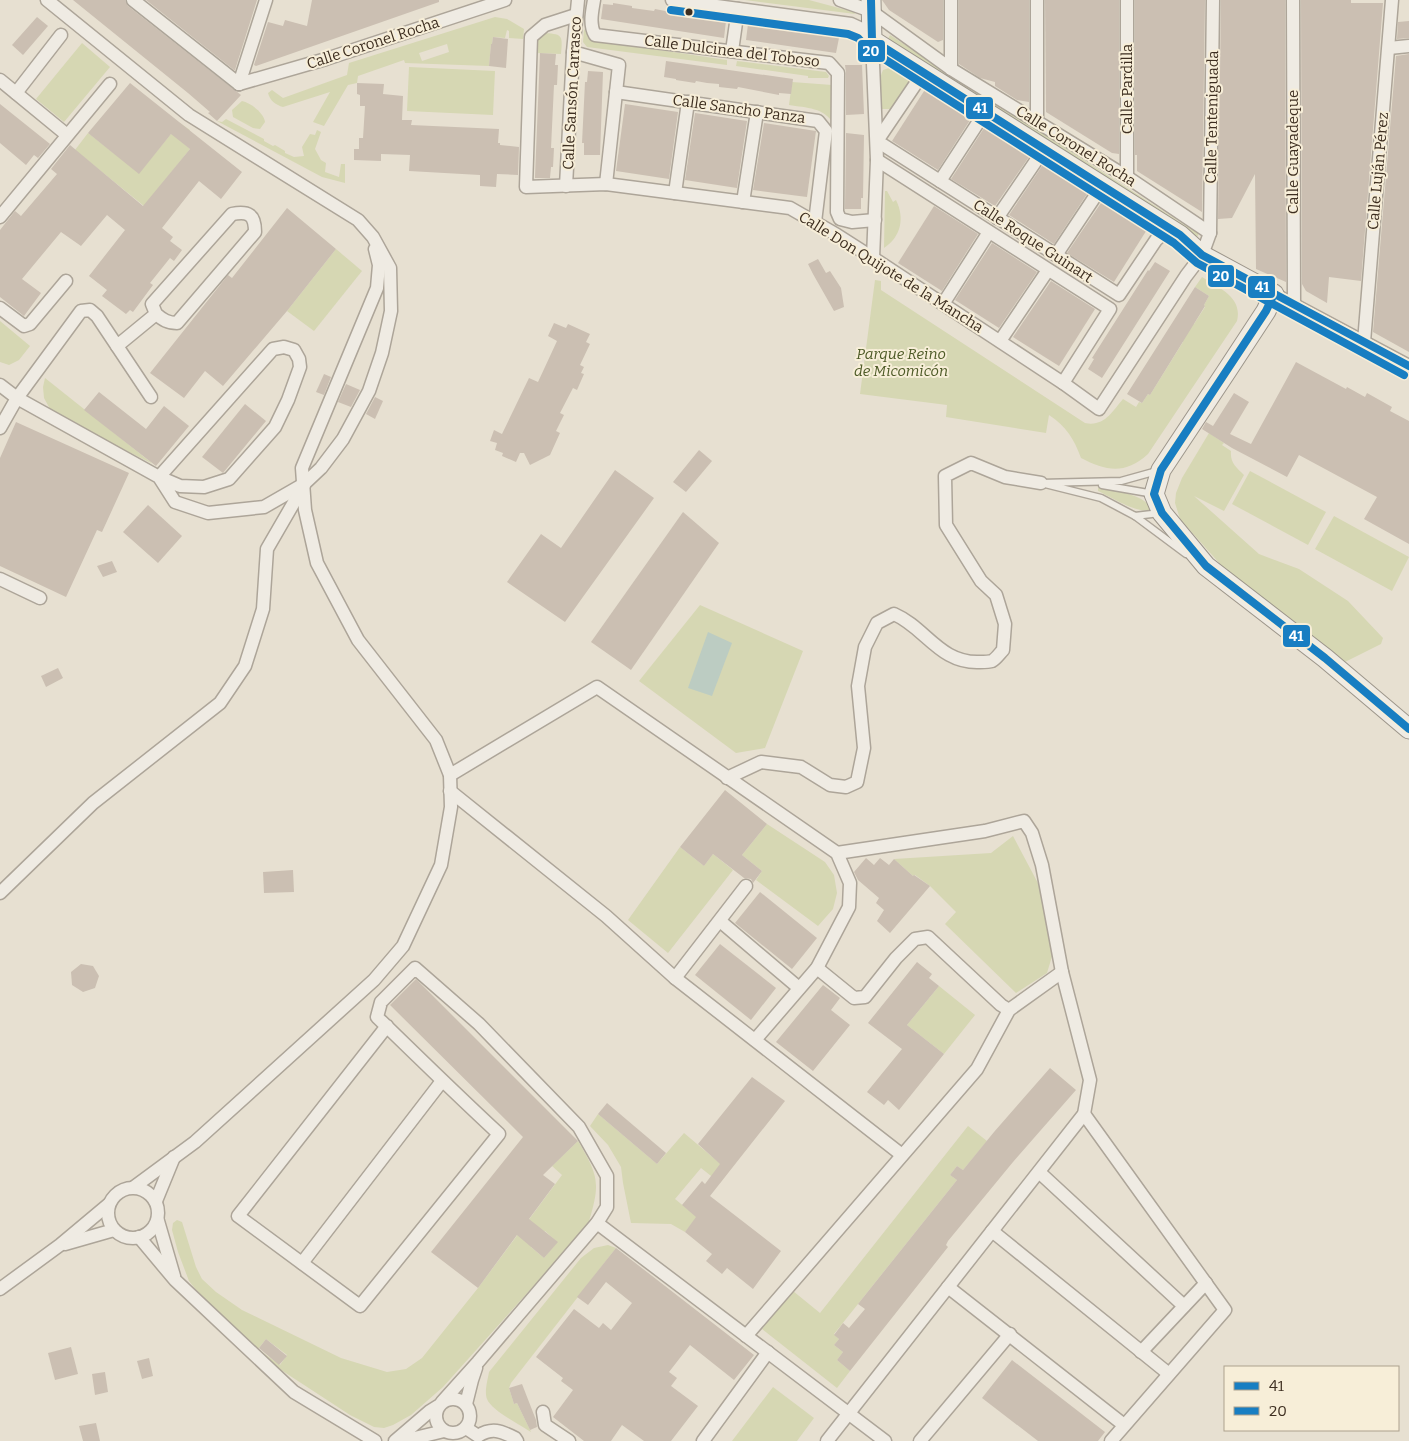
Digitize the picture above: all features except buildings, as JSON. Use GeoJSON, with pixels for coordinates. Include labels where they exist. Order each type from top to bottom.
{"type":"FeatureCollection","features":[{"type":"Feature","properties":{"kind":"street"},"geometry":{"type":"LineString","coordinates":[[47,0],[189,115],[358,220],[373,237],[390,268],[391,311],[382,353],[369,391],[344,439],[321,468],[304,484],[264,507],[208,513],[175,502],[159,477]]}},
{"type":"Feature","properties":{"kind":"street"},"geometry":{"type":"LineString","coordinates":[[133,0],[239,84],[266,0]]}},
{"type":"Feature","properties":{"kind":"street","name":"Calle Coronel Rocha"},"geometry":{"type":"LineString","coordinates":[[239,84],[505,0]]}},
{"type":"Feature","properties":{"kind":"street","name":"Calle Sansón Carrasco"},"geometry":{"type":"LineString","coordinates":[[566,186],[573,52],[578,0]]}},
{"type":"Feature","properties":{"kind":"street","name":"Calle Dulcinea del Toboso"},"geometry":{"type":"LineString","coordinates":[[594,0],[591,16],[592,29],[595,34],[830,63],[838,73],[837,212],[840,219],[852,222],[874,220]]}},
{"type":"Feature","properties":{"kind":"street"},"geometry":{"type":"LineString","coordinates":[[672,0],[851,24],[864,30],[872,40],[1180,235],[1202,255],[1409,366]]}},
{"type":"Feature","properties":{"kind":"street","name":"Calle Coronel Rocha"},"geometry":{"type":"LineString","coordinates":[[840,0],[871,5],[951,69],[1127,177],[1210,233]]}},
{"type":"Feature","properties":{"kind":"street"},"geometry":{"type":"LineString","coordinates":[[950,0],[951,69]]}},
{"type":"Feature","properties":{"kind":"street"},"geometry":{"type":"LineString","coordinates":[[1037,121],[1038,0]]}},
{"type":"Feature","properties":{"kind":"street","name":"Calle Pardilla"},"geometry":{"type":"LineString","coordinates":[[1127,177],[1128,0]]}},
{"type":"Feature","properties":{"kind":"street","name":"Calle Tenteniguada"},"geometry":{"type":"LineString","coordinates":[[1202,255],[1210,233],[1213,0]]}},
{"type":"Feature","properties":{"kind":"street","name":"Calle Guayadeque"},"geometry":{"type":"LineString","coordinates":[[1293,0],[1294,304]]}},
{"type":"Feature","properties":{"kind":"street","name":"Calle Luján Pérez"},"geometry":{"type":"LineString","coordinates":[[1364,342],[1392,0]]}},
{"type":"Feature","properties":{"kind":"street"},"geometry":{"type":"LineString","coordinates":[[871,5],[877,160],[873,258]]}},
{"type":"Feature","properties":{"kind":"street"},"geometry":{"type":"LineString","coordinates":[[732,51],[738,9]]}},
{"type":"Feature","properties":{"kind":"street","name":"Calle Don Quijote de la Mancha"},"geometry":{"type":"LineString","coordinates":[[576,15],[545,25],[532,37],[526,187],[606,184],[790,208],[873,258],[1063,383],[1099,409],[1190,270],[1202,255]]}},
{"type":"Feature","properties":{"kind":"street"},"geometry":{"type":"LineString","coordinates":[[16,93],[61,35]]}},
{"type":"Feature","properties":{"kind":"street"},"geometry":{"type":"LineString","coordinates":[[1388,48],[1409,46]]}},
{"type":"Feature","properties":{"kind":"street"},"geometry":{"type":"LineString","coordinates":[[573,52],[619,65],[606,184]]}},
{"type":"Feature","properties":{"kind":"street"},"geometry":{"type":"LineString","coordinates":[[876,141],[923,73]]}},
{"type":"Feature","properties":{"kind":"street"},"geometry":{"type":"LineString","coordinates":[[0,80],[67,135]]}},
{"type":"Feature","properties":{"kind":"street"},"geometry":{"type":"LineString","coordinates":[[0,217],[110,84]]}},
{"type":"Feature","properties":{"kind":"street","name":"Calle Sancho Panza"},"geometry":{"type":"LineString","coordinates":[[616,92],[818,121],[826,131],[814,222]]}},
{"type":"Feature","properties":{"kind":"street"},"geometry":{"type":"LineString","coordinates":[[675,193],[688,102]]}},
{"type":"Feature","properties":{"kind":"street"},"geometry":{"type":"LineString","coordinates":[[743,202],[756,112]]}},
{"type":"Feature","properties":{"kind":"street"},"geometry":{"type":"LineString","coordinates":[[940,181],[985,112]]}},
{"type":"Feature","properties":{"kind":"street","name":"Calle Roque Guinart"},"geometry":{"type":"LineString","coordinates":[[876,141],[1119,295],[1156,240],[1169,228]]}},
{"type":"Feature","properties":{"kind":"street"},"geometry":{"type":"LineString","coordinates":[[997,218],[1044,149]]}},
{"type":"Feature","properties":{"kind":"street"},"geometry":{"type":"LineString","coordinates":[[877,160],[1110,309],[1063,383]]}},
{"type":"Feature","properties":{"kind":"street"},"geometry":{"type":"LineString","coordinates":[[1056,255],[1102,186]]}},
{"type":"Feature","properties":{"kind":"street"},"geometry":{"type":"LineString","coordinates":[[243,212],[249,215],[255,223],[254,232],[177,323],[162,320],[156,314],[152,304],[232,214],[243,212]]}},
{"type":"Feature","properties":{"kind":"street"},"geometry":{"type":"LineString","coordinates":[[942,304],[989,232]]}},
{"type":"Feature","properties":{"kind":"street"},"geometry":{"type":"LineString","coordinates":[[0,1289],[60,1245],[109,1204],[118,1192],[134,1187],[195,1142],[374,980],[403,946],[441,865],[451,807],[450,775],[436,740],[358,640],[317,563],[305,510],[302,468],[377,288],[379,265],[373,237]]}},
{"type":"Feature","properties":{"kind":"street"},"geometry":{"type":"LineString","coordinates":[[1000,341],[1048,270]]}},
{"type":"Feature","properties":{"kind":"street"},"geometry":{"type":"LineString","coordinates":[[0,308],[24,326],[30,324],[66,282]]}},
{"type":"Feature","properties":{"kind":"street"},"geometry":{"type":"LineString","coordinates":[[1274,294],[1266,311],[1161,470],[1154,494],[1162,513],[1206,566],[1325,658],[1409,729]]}},
{"type":"Feature","properties":{"kind":"street"},"geometry":{"type":"LineString","coordinates":[[0,428],[3,419],[17,398],[81,311],[90,310],[97,316],[151,397]]}},
{"type":"Feature","properties":{"kind":"street"},"geometry":{"type":"LineString","coordinates":[[117,346],[156,314]]}},
{"type":"Feature","properties":{"kind":"street"},"geometry":{"type":"LineString","coordinates":[[0,385],[17,398],[159,477],[180,486],[204,487],[229,479],[275,427],[288,400],[300,367],[299,359],[294,350],[284,347],[273,349],[159,477]]}},
{"type":"Feature","properties":{"kind":"street"},"geometry":{"type":"LineString","coordinates":[[727,778],[762,762],[801,767],[830,785],[846,787],[857,782],[864,748],[858,686],[866,647],[877,623],[894,614],[905,619],[938,648],[958,659],[967,662],[992,661],[1003,650],[1005,624],[996,596],[981,581],[946,525],[946,476],[971,464],[1005,477],[1041,483]]}},
{"type":"Feature","properties":{"kind":"street"},"geometry":{"type":"LineString","coordinates":[[0,893],[93,803],[220,704],[244,666],[263,609],[267,549],[304,484]]}},
{"type":"Feature","properties":{"kind":"street"},"geometry":{"type":"LineString","coordinates":[[0,579],[40,598]]}},
{"type":"Feature","properties":{"kind":"street"},"geometry":{"type":"LineString","coordinates":[[450,775],[597,687],[837,853],[850,883],[849,907],[817,968],[755,1040]]}},
{"type":"Feature","properties":{"kind":"street"},"geometry":{"type":"LineString","coordinates":[[450,791],[606,916],[675,978],[902,1155]]}},
{"type":"Feature","properties":{"kind":"street"},"geometry":{"type":"LineString","coordinates":[[827,1441],[1084,1114],[1090,1080],[1062,972],[1042,865],[1032,833],[1024,821],[985,830],[837,853]]}},
{"type":"Feature","properties":{"kind":"street"},"geometry":{"type":"LineString","coordinates":[[675,978],[746,886]]}},
{"type":"Feature","properties":{"kind":"street"},"geometry":{"type":"LineString","coordinates":[[720,921],[799,988]]}},
{"type":"Feature","properties":{"kind":"street"},"geometry":{"type":"LineString","coordinates":[[817,968],[854,998],[865,998],[896,958],[915,939],[928,937],[1008,1010]]}},
{"type":"Feature","properties":{"kind":"street"},"geometry":{"type":"LineString","coordinates":[[387,1026],[238,1216],[360,1306],[499,1134],[442,1081],[387,1026],[377,1017],[381,1002],[415,968],[479,1024],[579,1128],[607,1176],[607,1208],[597,1223],[440,1404],[436,1412],[437,1422],[444,1431]]}},
{"type":"Feature","properties":{"kind":"street"},"geometry":{"type":"LineString","coordinates":[[746,1336],[977,1069],[1008,1010],[1062,972]]}},
{"type":"Feature","properties":{"kind":"street"},"geometry":{"type":"LineString","coordinates":[[302,1263],[442,1081]]}},
{"type":"Feature","properties":{"kind":"street"},"geometry":{"type":"LineString","coordinates":[[1084,1114],[1225,1310],[1111,1441]]}},
{"type":"Feature","properties":{"kind":"street"},"geometry":{"type":"LineString","coordinates":[[156,1201],[174,1157]]}},
{"type":"Feature","properties":{"kind":"street"},"geometry":{"type":"LineString","coordinates":[[1038,1172],[1184,1306]]}},
{"type":"Feature","properties":{"kind":"street"},"geometry":{"type":"LineString","coordinates":[[134,1187],[147,1191],[156,1201],[159,1214],[158,1221],[175,1280]]}},
{"type":"Feature","properties":{"kind":"street"},"geometry":{"type":"LineString","coordinates":[[109,1204],[108,1218],[114,1230],[126,1237],[139,1237],[147,1234],[158,1221]]}},
{"type":"Feature","properties":{"kind":"street"},"geometry":{"type":"LineString","coordinates":[[597,1223],[885,1441]]}},
{"type":"Feature","properties":{"kind":"street"},"geometry":{"type":"LineString","coordinates":[[60,1245],[114,1230]]}},
{"type":"Feature","properties":{"kind":"street"},"geometry":{"type":"LineString","coordinates":[[992,1231],[1169,1374]]}},
{"type":"Feature","properties":{"kind":"street"},"geometry":{"type":"LineString","coordinates":[[139,1237],[175,1280],[294,1392],[375,1441]]}},
{"type":"Feature","properties":{"kind":"street"},"geometry":{"type":"LineString","coordinates":[[1142,1352],[1206,1283]]}},
{"type":"Feature","properties":{"kind":"street"},"geometry":{"type":"LineString","coordinates":[[948,1287],[1124,1425]]}},
{"type":"Feature","properties":{"kind":"street"},"geometry":{"type":"LineString","coordinates":[[920,1441],[1010,1334]]}},
{"type":"Feature","properties":{"kind":"street"},"geometry":{"type":"LineString","coordinates":[[702,1441],[768,1352]]}},
{"type":"Feature","properties":{"kind":"street"},"geometry":{"type":"LineString","coordinates":[[466,1404],[478,1362]]}},
{"type":"Feature","properties":{"kind":"street"},"geometry":{"type":"LineString","coordinates":[[395,1441],[430,1410],[446,1399],[457,1398],[466,1404],[471,1413],[471,1418],[466,1428],[456,1433],[444,1431],[402,1441]]}},
{"type":"Feature","properties":{"kind":"street"},"geometry":{"type":"LineString","coordinates":[[543,1412],[545,1425],[568,1441]]}},
{"type":"Feature","properties":{"kind":"street"},"geometry":{"type":"LineString","coordinates":[[466,1428],[478,1436],[485,1432],[497,1430],[515,1438],[517,1441]]}},
{"type":"Feature","properties":{"kind":"lane"},"geometry":{"type":"LineString","coordinates":[[1041,483],[1121,481],[1161,470]]}},
{"type":"Feature","properties":{"kind":"lane"},"geometry":{"type":"LineString","coordinates":[[1088,482],[1154,494]]}},
{"type":"Feature","properties":{"kind":"lane"},"geometry":{"type":"LineString","coordinates":[[1041,483],[1101,498],[1135,516],[1169,542],[1206,566]]}},
{"type":"Feature","properties":{"kind":"lane"},"geometry":{"type":"LineString","coordinates":[[1135,516],[1162,513]]}},
{"type":"Feature","properties":{"kind":"green space"},"geometry":{"type":"Polygon","coordinates":[[[745,0],[809,0],[854,12],[855,14],[745,0]]]}},
{"type":"Feature","properties":{"kind":"green space"},"geometry":{"type":"Polygon","coordinates":[[[495,17],[507,19],[524,29],[523,39],[509,38],[509,31],[507,30],[505,38],[493,37],[489,66],[405,63],[404,60],[358,76],[357,83],[348,85],[324,126],[313,122],[330,92],[283,107],[274,102],[269,96],[268,93],[272,90],[283,98],[347,75],[349,63],[495,17]],[[447,44],[419,53],[422,61],[449,52],[447,44]]]}},
{"type":"Feature","properties":{"kind":"green space"},"geometry":{"type":"Polygon","coordinates":[[[584,29],[598,41],[727,60],[727,65],[587,47],[583,42],[584,29]]]}},
{"type":"Feature","properties":{"kind":"green space"},"geometry":{"type":"Polygon","coordinates":[[[542,33],[560,36],[562,42],[561,54],[536,53],[538,37],[542,33]]]}},
{"type":"Feature","properties":{"kind":"green space"},"geometry":{"type":"Polygon","coordinates":[[[890,35],[1191,229],[1193,227],[1200,231],[1195,241],[1179,226],[888,39],[890,35]]]}},
{"type":"Feature","properties":{"kind":"green space"},"geometry":{"type":"Polygon","coordinates":[[[82,43],[110,67],[64,122],[36,99],[82,43]]]}},
{"type":"Feature","properties":{"kind":"green space"},"geometry":{"type":"Polygon","coordinates":[[[737,61],[826,72],[829,76],[828,78],[808,78],[808,76],[736,66],[737,61]]]}},
{"type":"Feature","properties":{"kind":"green space"},"geometry":{"type":"Polygon","coordinates":[[[409,67],[495,71],[493,115],[407,111],[409,67]]]}},
{"type":"Feature","properties":{"kind":"green space"},"geometry":{"type":"Polygon","coordinates":[[[892,67],[909,76],[911,80],[891,109],[881,109],[879,89],[881,74],[883,70],[892,67]]]}},
{"type":"Feature","properties":{"kind":"green space"},"geometry":{"type":"Polygon","coordinates":[[[792,82],[832,85],[834,125],[826,115],[814,109],[789,105],[792,82]]]}},
{"type":"Feature","properties":{"kind":"green space"},"geometry":{"type":"Polygon","coordinates":[[[242,101],[253,106],[262,115],[265,122],[260,129],[253,128],[233,117],[232,110],[242,101]]]}},
{"type":"Feature","properties":{"kind":"green space"},"geometry":{"type":"Polygon","coordinates":[[[226,119],[294,157],[304,156],[302,147],[310,134],[315,135],[317,130],[321,132],[315,149],[321,160],[326,163],[325,172],[339,177],[341,164],[345,164],[345,183],[322,177],[217,121],[222,122],[226,119]]]}},
{"type":"Feature","properties":{"kind":"green space"},"geometry":{"type":"Polygon","coordinates":[[[180,123],[190,130],[181,141],[190,149],[144,206],[75,150],[88,133],[139,173],[180,123]]]}},
{"type":"Feature","properties":{"kind":"green space"},"geometry":{"type":"Polygon","coordinates":[[[885,191],[887,191],[893,202],[896,200],[901,220],[898,233],[890,244],[884,248],[885,191]]]}},
{"type":"Feature","properties":{"kind":"green space"},"geometry":{"type":"Polygon","coordinates":[[[336,249],[362,271],[314,331],[287,311],[336,249]]]}},
{"type":"Feature","properties":{"kind":"green space","name":"Parque Reino de Micomicón"},"geometry":{"type":"Polygon","coordinates":[[[1202,277],[1222,289],[1233,299],[1238,313],[1237,321],[1148,454],[1140,461],[1123,468],[1107,468],[1081,458],[1069,434],[1049,415],[1046,433],[946,417],[947,405],[860,394],[875,280],[881,281],[881,290],[1085,423],[1097,423],[1107,417],[1123,399],[1136,407],[1139,402],[1142,403],[1148,394],[1150,395],[1183,342],[1182,340],[1205,307],[1204,305],[1209,296],[1195,287],[1202,277]]]}},
{"type":"Feature","properties":{"kind":"green space"},"geometry":{"type":"Polygon","coordinates":[[[0,321],[30,346],[19,360],[9,365],[0,362],[0,321]]]}},
{"type":"Feature","properties":{"kind":"green space"},"geometry":{"type":"Polygon","coordinates":[[[45,378],[153,464],[99,437],[50,409],[44,398],[43,387],[45,378]]]}},
{"type":"Feature","properties":{"kind":"green space"},"geometry":{"type":"Polygon","coordinates":[[[1209,433],[1224,443],[1222,445],[1231,451],[1233,462],[1244,475],[1224,511],[1194,496],[1259,554],[1299,569],[1348,601],[1383,638],[1381,644],[1343,663],[1229,574],[1180,519],[1175,503],[1176,493],[1182,478],[1209,433]]]}},
{"type":"Feature","properties":{"kind":"green space"},"geometry":{"type":"Polygon","coordinates":[[[1250,471],[1326,512],[1308,545],[1232,504],[1250,471]]]}},
{"type":"Feature","properties":{"kind":"green space"},"geometry":{"type":"Polygon","coordinates":[[[1100,487],[1141,499],[1149,506],[1149,510],[1144,511],[1124,504],[1098,491],[1100,487]]]}},
{"type":"Feature","properties":{"kind":"green space"},"geometry":{"type":"Polygon","coordinates":[[[1334,516],[1409,557],[1392,591],[1315,549],[1334,516]]]}},
{"type":"Feature","properties":{"kind":"green space"},"geometry":{"type":"Polygon","coordinates":[[[700,605],[803,651],[765,748],[736,753],[639,681],[700,605]]]}},
{"type":"Feature","properties":{"kind":"green space"},"geometry":{"type":"Polygon","coordinates":[[[767,824],[825,862],[834,875],[837,893],[833,909],[818,926],[756,880],[762,871],[742,855],[767,824]]]}},
{"type":"Feature","properties":{"kind":"green space"},"geometry":{"type":"Polygon","coordinates":[[[1013,836],[1040,887],[1053,953],[1047,973],[1016,993],[945,924],[956,912],[930,886],[915,875],[913,876],[894,859],[991,853],[1013,836]]]}},
{"type":"Feature","properties":{"kind":"green space"},"geometry":{"type":"Polygon","coordinates":[[[680,847],[704,866],[713,854],[733,870],[668,953],[628,920],[680,847]]]}},
{"type":"Feature","properties":{"kind":"green space"},"geometry":{"type":"Polygon","coordinates":[[[939,986],[975,1015],[944,1054],[907,1025],[939,986]]]}},
{"type":"Feature","properties":{"kind":"green space"},"geometry":{"type":"Polygon","coordinates":[[[598,1114],[657,1164],[684,1133],[729,1171],[720,1183],[701,1168],[675,1199],[697,1217],[685,1232],[671,1224],[631,1223],[621,1167],[608,1145],[590,1126],[598,1114]]]}},
{"type":"Feature","properties":{"kind":"green space"},"geometry":{"type":"Polygon","coordinates":[[[968,1126],[987,1141],[963,1170],[957,1166],[950,1175],[957,1180],[834,1334],[839,1339],[834,1345],[843,1352],[837,1360],[850,1371],[837,1388],[762,1329],[793,1291],[820,1313],[968,1126]]]}},
{"type":"Feature","properties":{"kind":"green space"},"geometry":{"type":"Polygon","coordinates":[[[578,1141],[591,1164],[596,1182],[595,1200],[588,1225],[443,1387],[411,1415],[384,1428],[374,1427],[350,1415],[275,1366],[209,1306],[189,1281],[172,1230],[173,1223],[177,1220],[182,1222],[196,1267],[202,1279],[216,1292],[242,1310],[341,1358],[387,1372],[406,1369],[422,1358],[478,1288],[562,1175],[552,1166],[578,1141]],[[545,1231],[531,1247],[544,1258],[557,1242],[545,1231]],[[266,1339],[258,1349],[280,1365],[287,1355],[266,1339]]]}},
{"type":"Feature","properties":{"kind":"green space"},"geometry":{"type":"Polygon","coordinates":[[[608,1245],[616,1248],[511,1383],[509,1388],[514,1404],[517,1403],[531,1432],[494,1408],[487,1399],[486,1385],[489,1372],[581,1258],[594,1248],[608,1245]]]}},
{"type":"Feature","properties":{"kind":"green space"},"geometry":{"type":"Polygon","coordinates":[[[773,1387],[814,1418],[797,1441],[732,1441],[773,1387]]]}},
{"type":"Feature","properties":{"kind":"shaded area"},"geometry":{"type":"Polygon","coordinates":[[[708,632],[732,643],[712,696],[688,688],[708,632]]]}},
{"type":"Feature","properties":{"kind":"transit line","name":"41"},"geometry":{"type":"LineString","coordinates":[[871,0],[872,40],[1180,235],[1202,255],[1409,366]]}},
{"type":"Feature","properties":{"kind":"transit line","name":"20"},"geometry":{"type":"LineString","coordinates":[[671,10],[848,34],[858,38],[867,48],[1174,243],[1197,263],[1404,375]]}},
{"type":"Feature","properties":{"kind":"transit line","name":"41"},"geometry":{"type":"LineString","coordinates":[[1274,294],[1266,311],[1161,470],[1154,494],[1162,513],[1206,566],[1325,658],[1409,729]]}}]}
